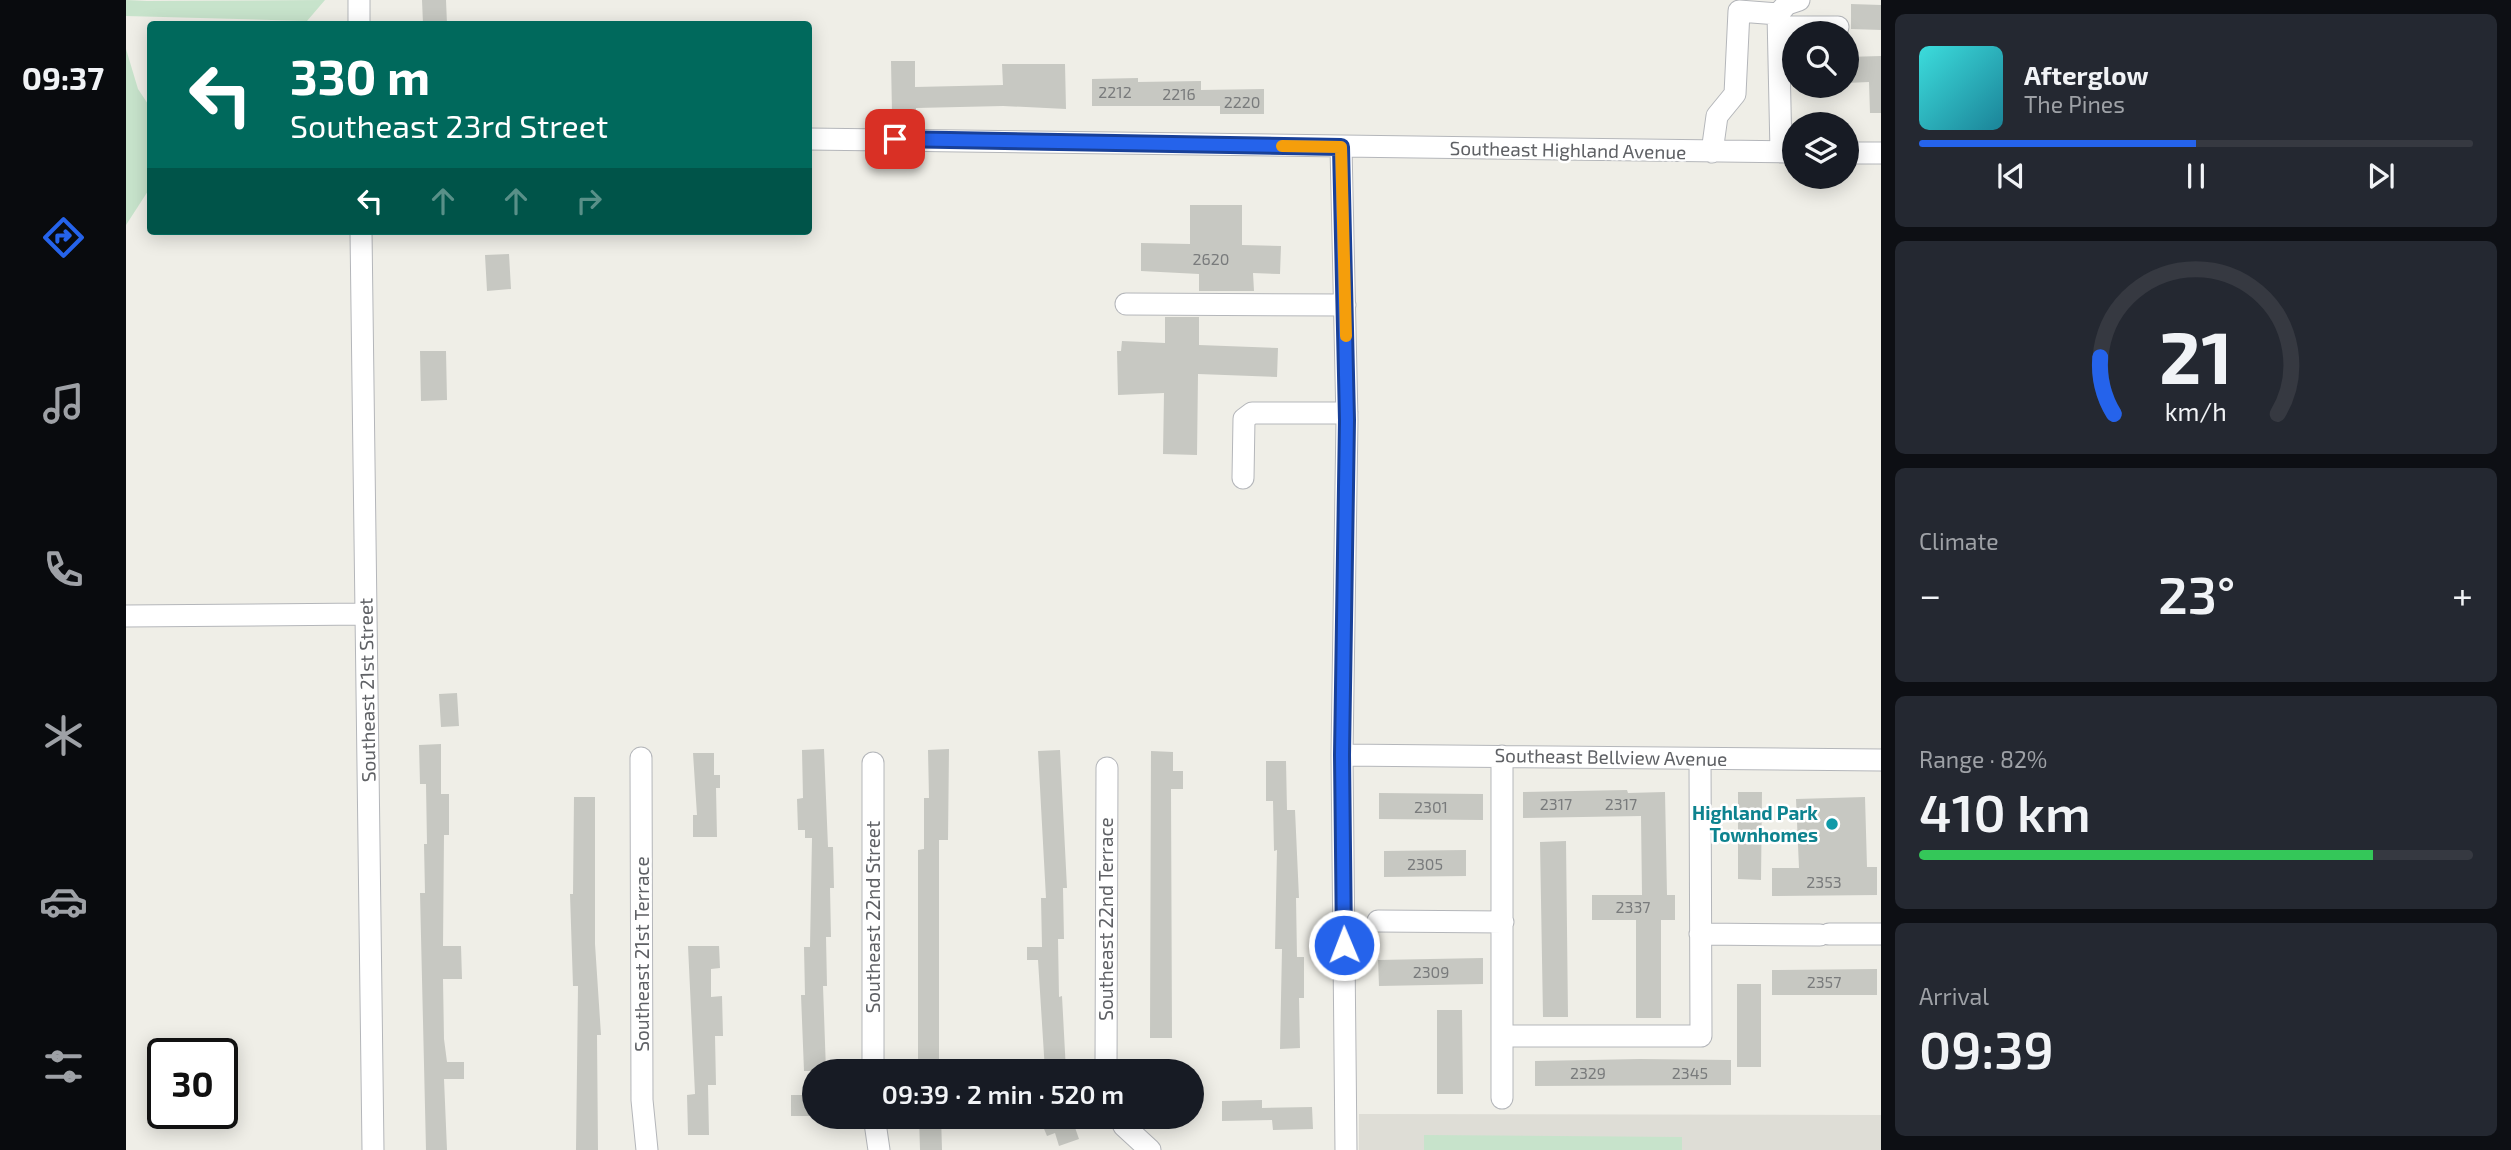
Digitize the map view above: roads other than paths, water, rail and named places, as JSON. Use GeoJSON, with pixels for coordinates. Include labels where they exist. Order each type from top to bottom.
{"type":"FeatureCollection","features":[{"type":"Feature","properties":{"kind":"street"},"geometry":{"type":"LineString","coordinates":[[359,0],[359,21]]}},
{"type":"Feature","properties":{"kind":"street"},"geometry":{"type":"LineString","coordinates":[[1784,112],[1778,21],[1787,4],[1799,0]]}},
{"type":"Feature","properties":{"kind":"street"},"geometry":{"type":"LineString","coordinates":[[1712,152],[1717,116],[1735,94],[1739,11],[1782,21]]}},
{"type":"Feature","properties":{"kind":"street","name":"Southeast Highland Avenue"},"geometry":{"type":"LineString","coordinates":[[812,139],[1782,152]]}},
{"type":"Feature","properties":{"kind":"street"},"geometry":{"type":"LineString","coordinates":[[1341,147],[1347,413],[1342,755],[1346,1150]]}},
{"type":"Feature","properties":{"kind":"street"},"geometry":{"type":"LineString","coordinates":[[1859,153],[1881,153]]}},
{"type":"Feature","properties":{"kind":"street","name":"Southeast 21st Street"},"geometry":{"type":"LineString","coordinates":[[360,235],[373,1150]]}},
{"type":"Feature","properties":{"kind":"street"},"geometry":{"type":"LineString","coordinates":[[1126,304],[1345,305]]}},
{"type":"Feature","properties":{"kind":"street"},"geometry":{"type":"LineString","coordinates":[[1243,478],[1244,419],[1252,413],[1347,413]]}},
{"type":"Feature","properties":{"kind":"street"},"geometry":{"type":"LineString","coordinates":[[126,616],[366,614]]}},
{"type":"Feature","properties":{"kind":"street","name":"Southeast Bellview Avenue"},"geometry":{"type":"LineString","coordinates":[[1342,755],[1881,760]]}},
{"type":"Feature","properties":{"kind":"street"},"geometry":{"type":"LineString","coordinates":[[1502,756],[1502,1098]]}},
{"type":"Feature","properties":{"kind":"street","name":"Southeast 21st Terrace"},"geometry":{"type":"LineString","coordinates":[[641,758],[642,1100],[647,1150]]}},
{"type":"Feature","properties":{"kind":"street"},"geometry":{"type":"LineString","coordinates":[[1503,1036],[1701,1036],[1700,759]]}},
{"type":"Feature","properties":{"kind":"street","name":"Southeast 22nd Street"},"geometry":{"type":"LineString","coordinates":[[873,763],[873,1059]]}},
{"type":"Feature","properties":{"kind":"street","name":"Southeast 22nd Terrace"},"geometry":{"type":"LineString","coordinates":[[1106,1059],[1107,768]]}},
{"type":"Feature","properties":{"kind":"street"},"geometry":{"type":"LineString","coordinates":[[1378,921],[1503,922]]}},
{"type":"Feature","properties":{"kind":"street"},"geometry":{"type":"LineString","coordinates":[[1700,934],[1881,934]]}},
{"type":"Feature","properties":{"kind":"street"},"geometry":{"type":"LineString","coordinates":[[876,1129],[879,1150]]}},
{"type":"Feature","properties":{"kind":"street"},"geometry":{"type":"LineString","coordinates":[[1130,1129],[1144,1145]]}},
{"type":"Feature","properties":{"kind":"place","name":"Highland Park Townhomes"},"geometry":{"type":"Point","coordinates":[1832,824]}}]}
